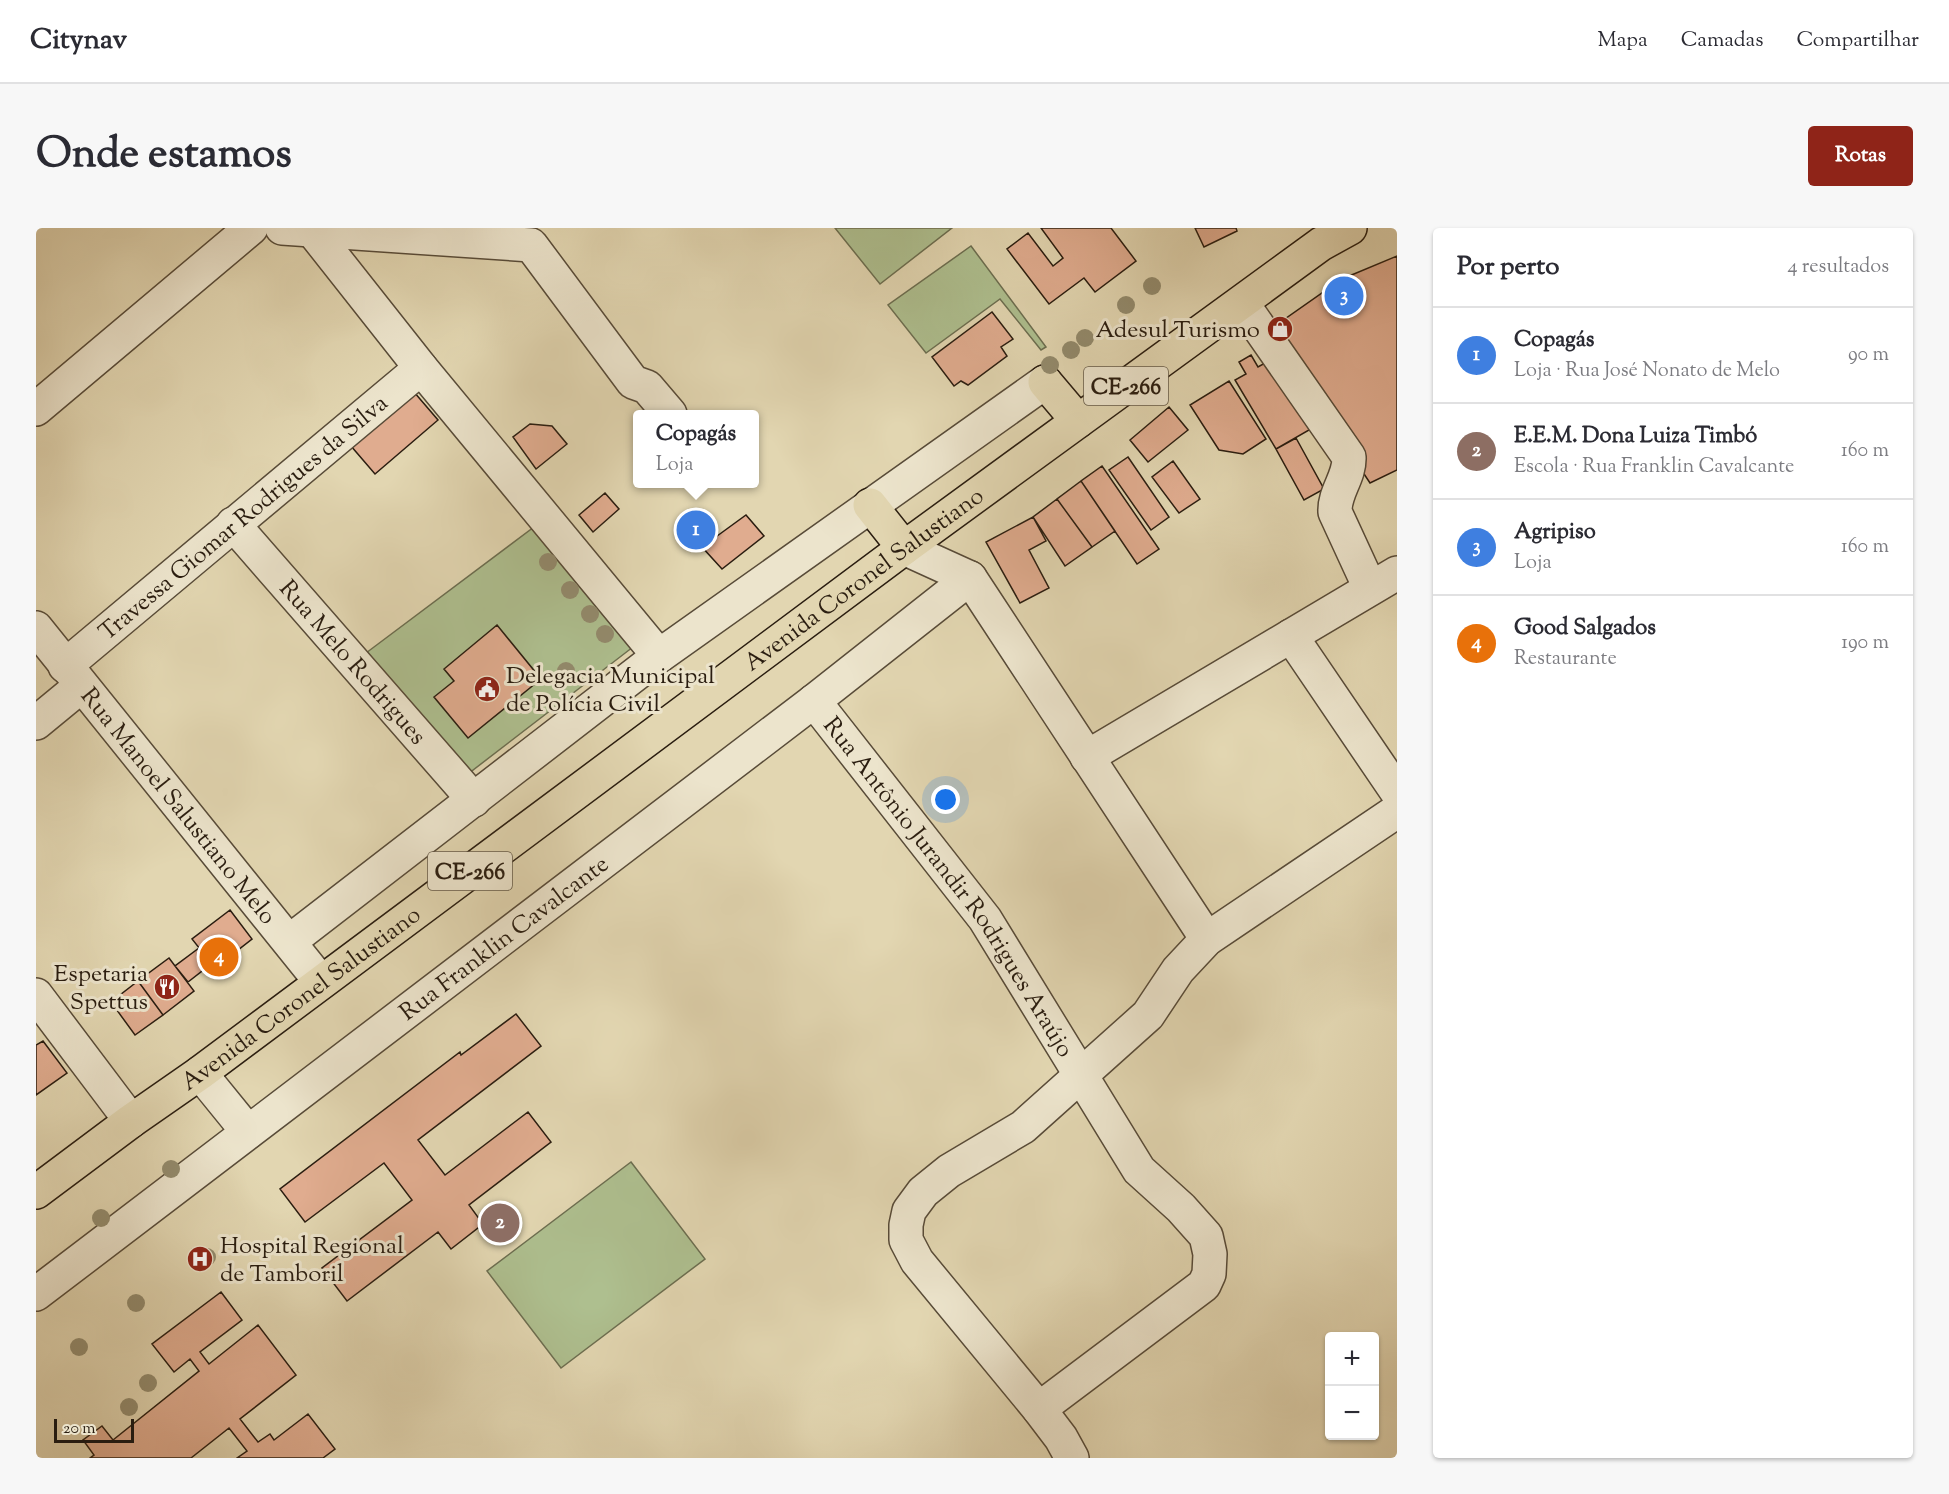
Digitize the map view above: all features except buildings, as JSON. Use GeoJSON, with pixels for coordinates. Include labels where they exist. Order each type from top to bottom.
{"type":"FeatureCollection","features":[{"type":"Feature","properties":{"kind":"main road","name":"Avenida Coronel Salustiano"},"geometry":{"type":"LineString","coordinates":[[36,1192],[200,1073],[904,548],[1321,244],[1350,228]]}},
{"type":"Feature","properties":{"kind":"main road"},"geometry":{"type":"LineString","coordinates":[[1045,382],[1078,421]]}},
{"type":"Feature","properties":{"kind":"main road"},"geometry":{"type":"LineString","coordinates":[[870,505],[904,548]]}},
{"type":"Feature","properties":{"kind":"street"},"geometry":{"type":"LineString","coordinates":[[36,409],[252,228]]}},
{"type":"Feature","properties":{"kind":"street"},"geometry":{"type":"LineString","coordinates":[[297,229],[449,234],[531,245],[633,382],[647,387],[667,410]]}},
{"type":"Feature","properties":{"kind":"street"},"geometry":{"type":"LineString","coordinates":[[297,229],[421,368],[659,656]]}},
{"type":"Feature","properties":{"kind":"street"},"geometry":{"type":"LineString","coordinates":[[1087,756],[1383,581],[1335,512],[1335,502],[1349,465],[1349,457],[1242,303]]}},
{"type":"Feature","properties":{"kind":"street","name":"Travessa Giomar Rodrigues da Silva"},"geometry":{"type":"LineString","coordinates":[[36,723],[73,676],[233,524],[421,368]]}},
{"type":"Feature","properties":{"kind":"street"},"geometry":{"type":"LineString","coordinates":[[290,941],[659,656],[1045,382]]}},
{"type":"Feature","properties":{"kind":"street","name":"Rua Melo Rodrigues"},"geometry":{"type":"LineString","coordinates":[[233,524],[474,800]]}},
{"type":"Feature","properties":{"kind":"street"},"geometry":{"type":"LineString","coordinates":[[904,548],[970,578],[1207,939]]}},
{"type":"Feature","properties":{"kind":"street","name":"Rua Franklin Cavalcante"},"geometry":{"type":"LineString","coordinates":[[36,1294],[814,701],[970,578]]}},
{"type":"Feature","properties":{"kind":"street","name":"Rua Manoel Salustiano Melo"},"geometry":{"type":"LineString","coordinates":[[36,628],[321,982]]}},
{"type":"Feature","properties":{"kind":"street"},"geometry":{"type":"LineString","coordinates":[[1291,636],[1397,792]]}},
{"type":"Feature","properties":{"kind":"street","name":"Rua Antônio Jurandir Rodrigues Araújo"},"geometry":{"type":"LineString","coordinates":[[814,701],[985,919],[1139,1170],[1181,1208],[1206,1236],[1210,1254],[1209,1274],[1204,1285],[1039,1409]]}},
{"type":"Feature","properties":{"kind":"street"},"geometry":{"type":"LineString","coordinates":[[1072,1458],[1061,1438],[1039,1409],[917,1261],[906,1240],[909,1210],[923,1192],[949,1171],[1023,1127],[1081,1075],[1148,1014],[1178,970],[1207,939],[1397,811]]}},
{"type":"Feature","properties":{"kind":"street"},"geometry":{"type":"LineString","coordinates":[[36,995],[131,1121]]}},
{"type":"Feature","properties":{"kind":"street"},"geometry":{"type":"LineString","coordinates":[[200,1073],[248,1132]]}},
{"type":"Feature","properties":{"kind":"green space"},"geometry":{"type":"Polygon","coordinates":[[[835,228],[952,228],[880,284],[835,228]]]}},
{"type":"Feature","properties":{"kind":"green space"},"geometry":{"type":"Polygon","coordinates":[[[971,246],[1046,347],[1041,350],[1000,299],[926,353],[888,305],[971,246]]]}},
{"type":"Feature","properties":{"kind":"green space"},"geometry":{"type":"Polygon","coordinates":[[[534,527],[633,647],[464,777],[362,656],[534,527]]]}},
{"type":"Feature","properties":{"kind":"green space"},"geometry":{"type":"Polygon","coordinates":[[[631,1162],[705,1259],[561,1368],[487,1271],[631,1162]]]}},
{"type":"Feature","properties":{"kind":"place","name":"Agripiso"},"geometry":{"type":"Point","coordinates":[1344,296]}},
{"type":"Feature","properties":{"kind":"place","name":"Adesul Turismo"},"geometry":{"type":"Point","coordinates":[1280,329]}},
{"type":"Feature","properties":{"kind":"place","name":"Copagás"},"geometry":{"type":"Point","coordinates":[696,530]}},
{"type":"Feature","properties":{"kind":"place","name":"Delegacia Municipal de Polícia Civil"},"geometry":{"type":"Point","coordinates":[487,689]}},
{"type":"Feature","properties":{"kind":"place","name":"Good Salgados"},"geometry":{"type":"Point","coordinates":[219,957]}},
{"type":"Feature","properties":{"kind":"place","name":"Espetaria Spettus"},"geometry":{"type":"Point","coordinates":[167,987]}},
{"type":"Feature","properties":{"kind":"place","name":"E.E.M. Dona Luiza Timbó"},"geometry":{"type":"Point","coordinates":[500,1223]}},
{"type":"Feature","properties":{"kind":"place","name":"Hospital Regional de Tamboril"},"geometry":{"type":"Point","coordinates":[200,1259]}}]}
